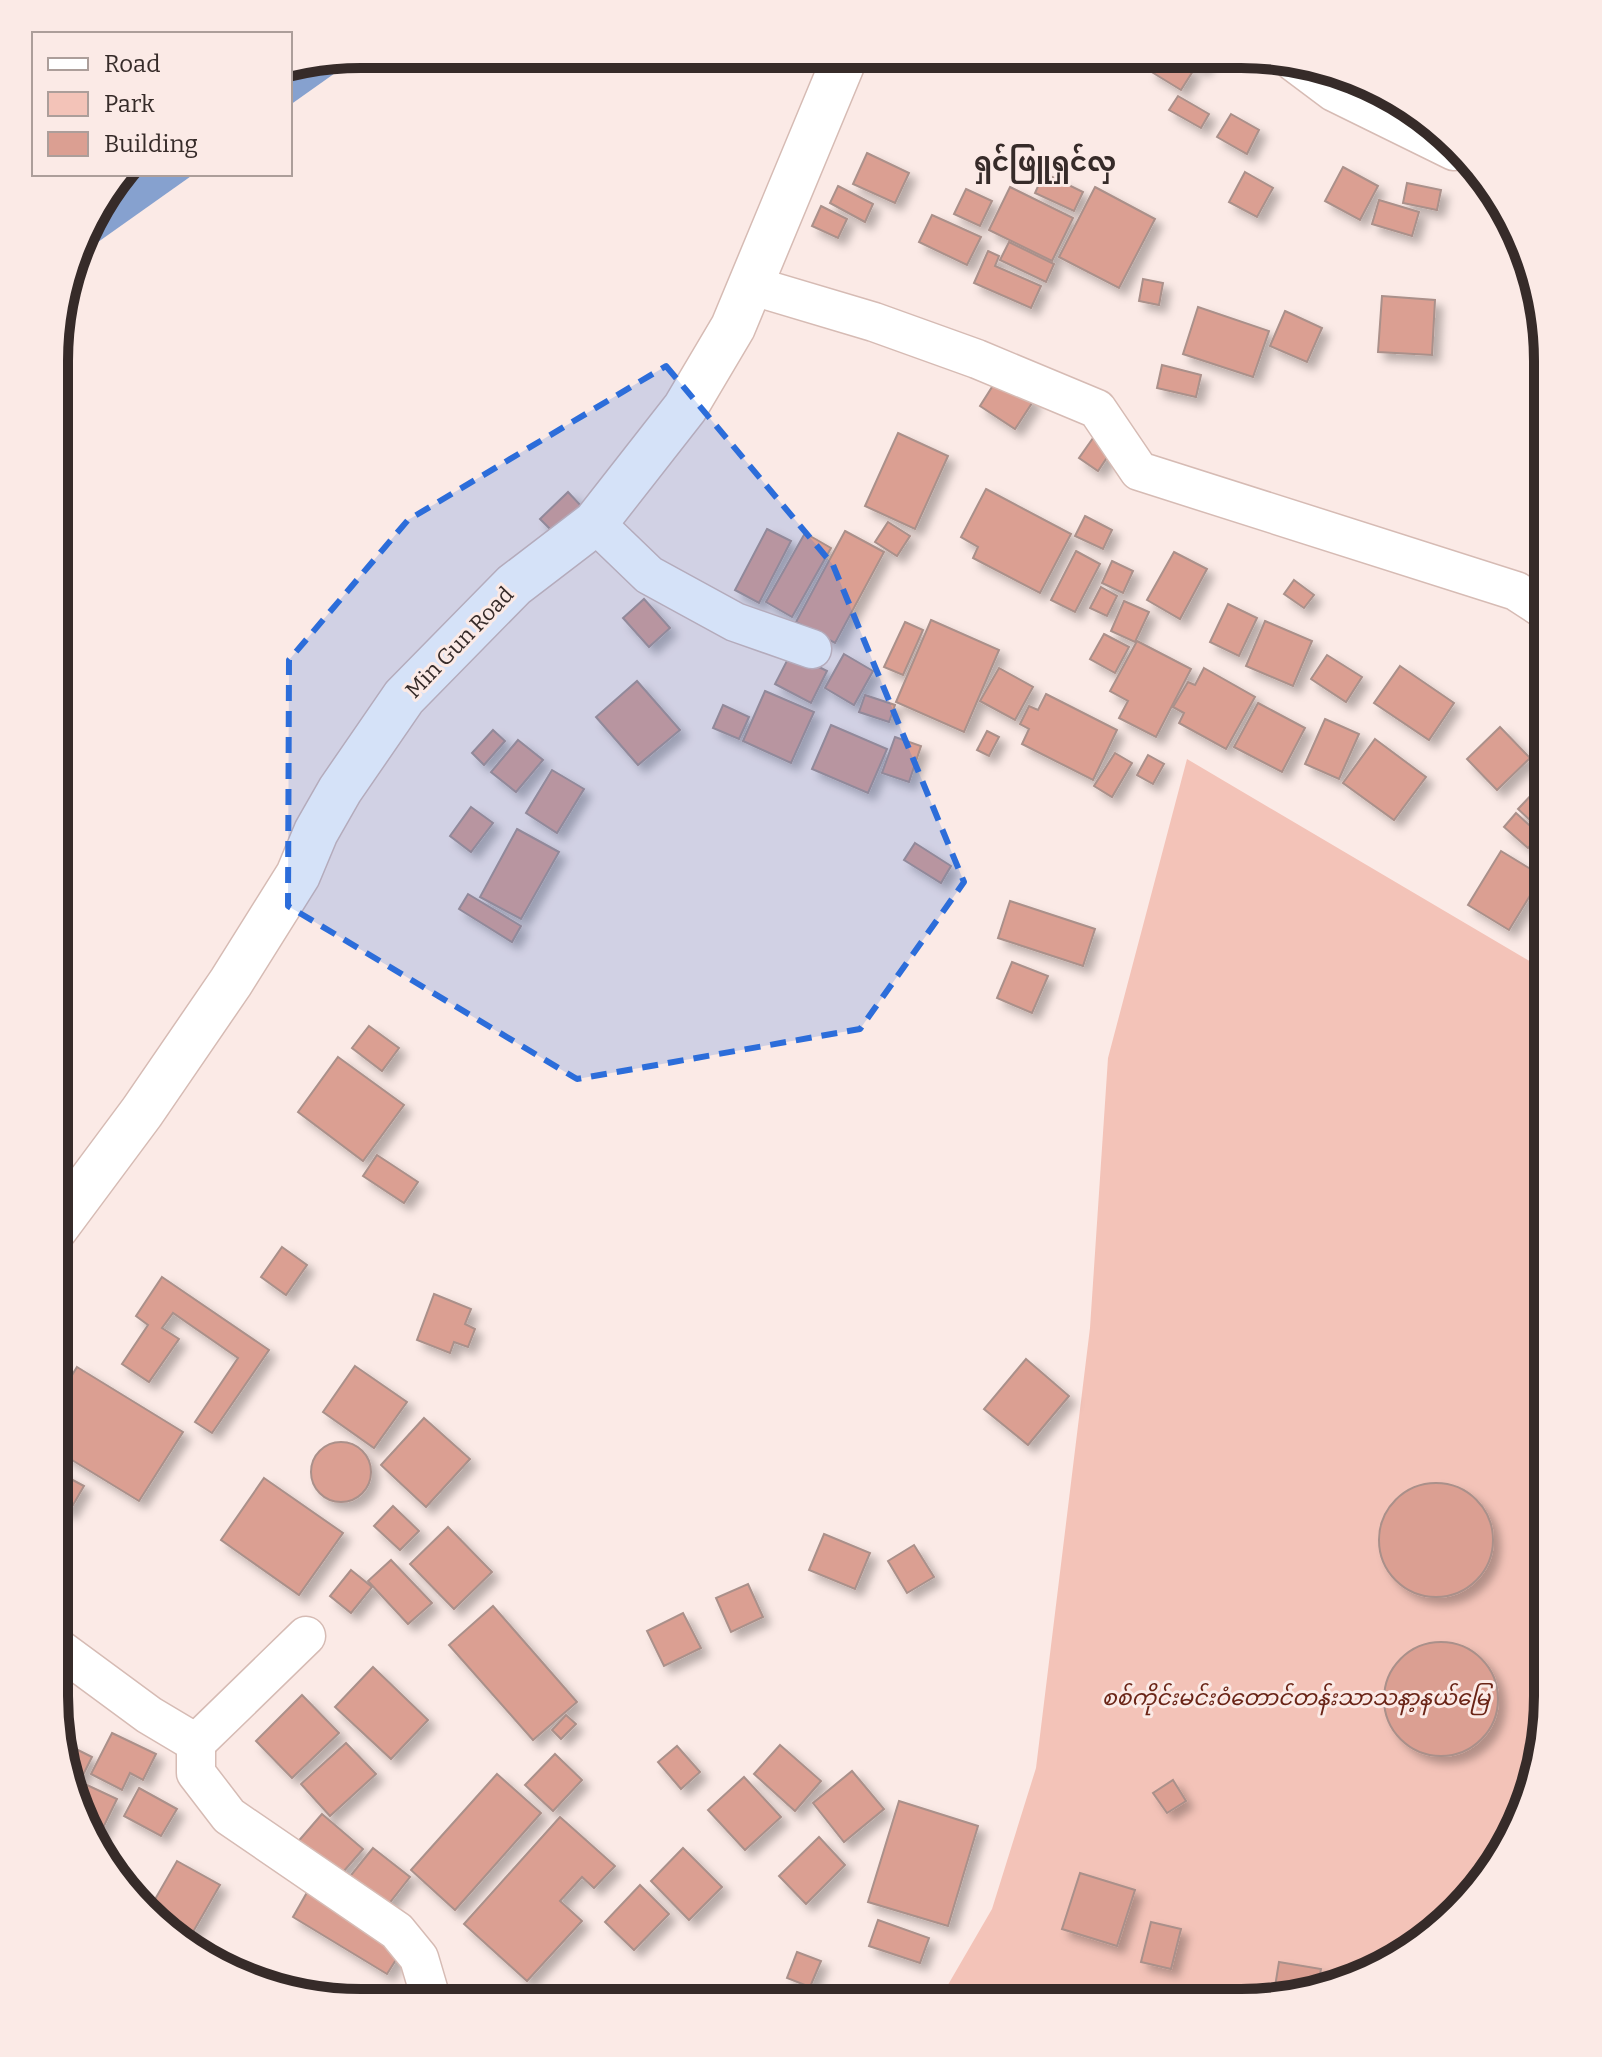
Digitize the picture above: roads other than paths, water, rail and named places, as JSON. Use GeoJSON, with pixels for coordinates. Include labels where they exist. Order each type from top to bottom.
{"type":"FeatureCollection","features":[{"type":"Feature","properties":{"kind":"street","name":"Min Gun Road"},"geometry":{"type":"LineString","coordinates":[[68,1212],[142,1112],[231,982],[298,875],[316,832],[340,790],[404,697],[514,585],[595,523],[685,408],[733,327],[841,68]]}},
{"type":"Feature","properties":{"kind":"street"},"geometry":{"type":"LineString","coordinates":[[1315,78],[1334,92],[1434,141]]}},
{"type":"Feature","properties":{"kind":"street"},"geometry":{"type":"LineString","coordinates":[[750,285],[933,343],[1097,409],[1139,471],[1516,591],[1534,603]]}},
{"type":"Feature","properties":{"kind":"street"},"geometry":{"type":"LineString","coordinates":[[595,523],[649,575],[735,622],[812,649]]}},
{"type":"Feature","properties":{"kind":"street"},"geometry":{"type":"LineString","coordinates":[[306,1636],[196,1743],[196,1773],[229,1816],[397,1931],[419,1958],[428,1989]]}},
{"type":"Feature","properties":{"kind":"street"},"geometry":{"type":"LineString","coordinates":[[68,1655],[149,1715],[196,1743]]}},
{"type":"Feature","properties":{"kind":"water"},"geometry":{"type":"Polygon","coordinates":[[[341,69],[292,104],[292,77],[341,69]]]}},
{"type":"Feature","properties":{"kind":"water"},"geometry":{"type":"Polygon","coordinates":[[[135,176],[191,176],[91,247],[117,198],[135,176]]]}},
{"type":"Feature","properties":{"kind":"district","name":"ရှင်ဖြူရှင်လှ"},"geometry":{"type":"Point","coordinates":[1045,162]}},
{"type":"Feature","properties":{"kind":"park label","name":"စစ်ကိုင်းမင်းဝံတောင်တန်းသာသနာ့နယ်မြေ"},"geometry":{"type":"Point","coordinates":[1296,1697]}}]}
